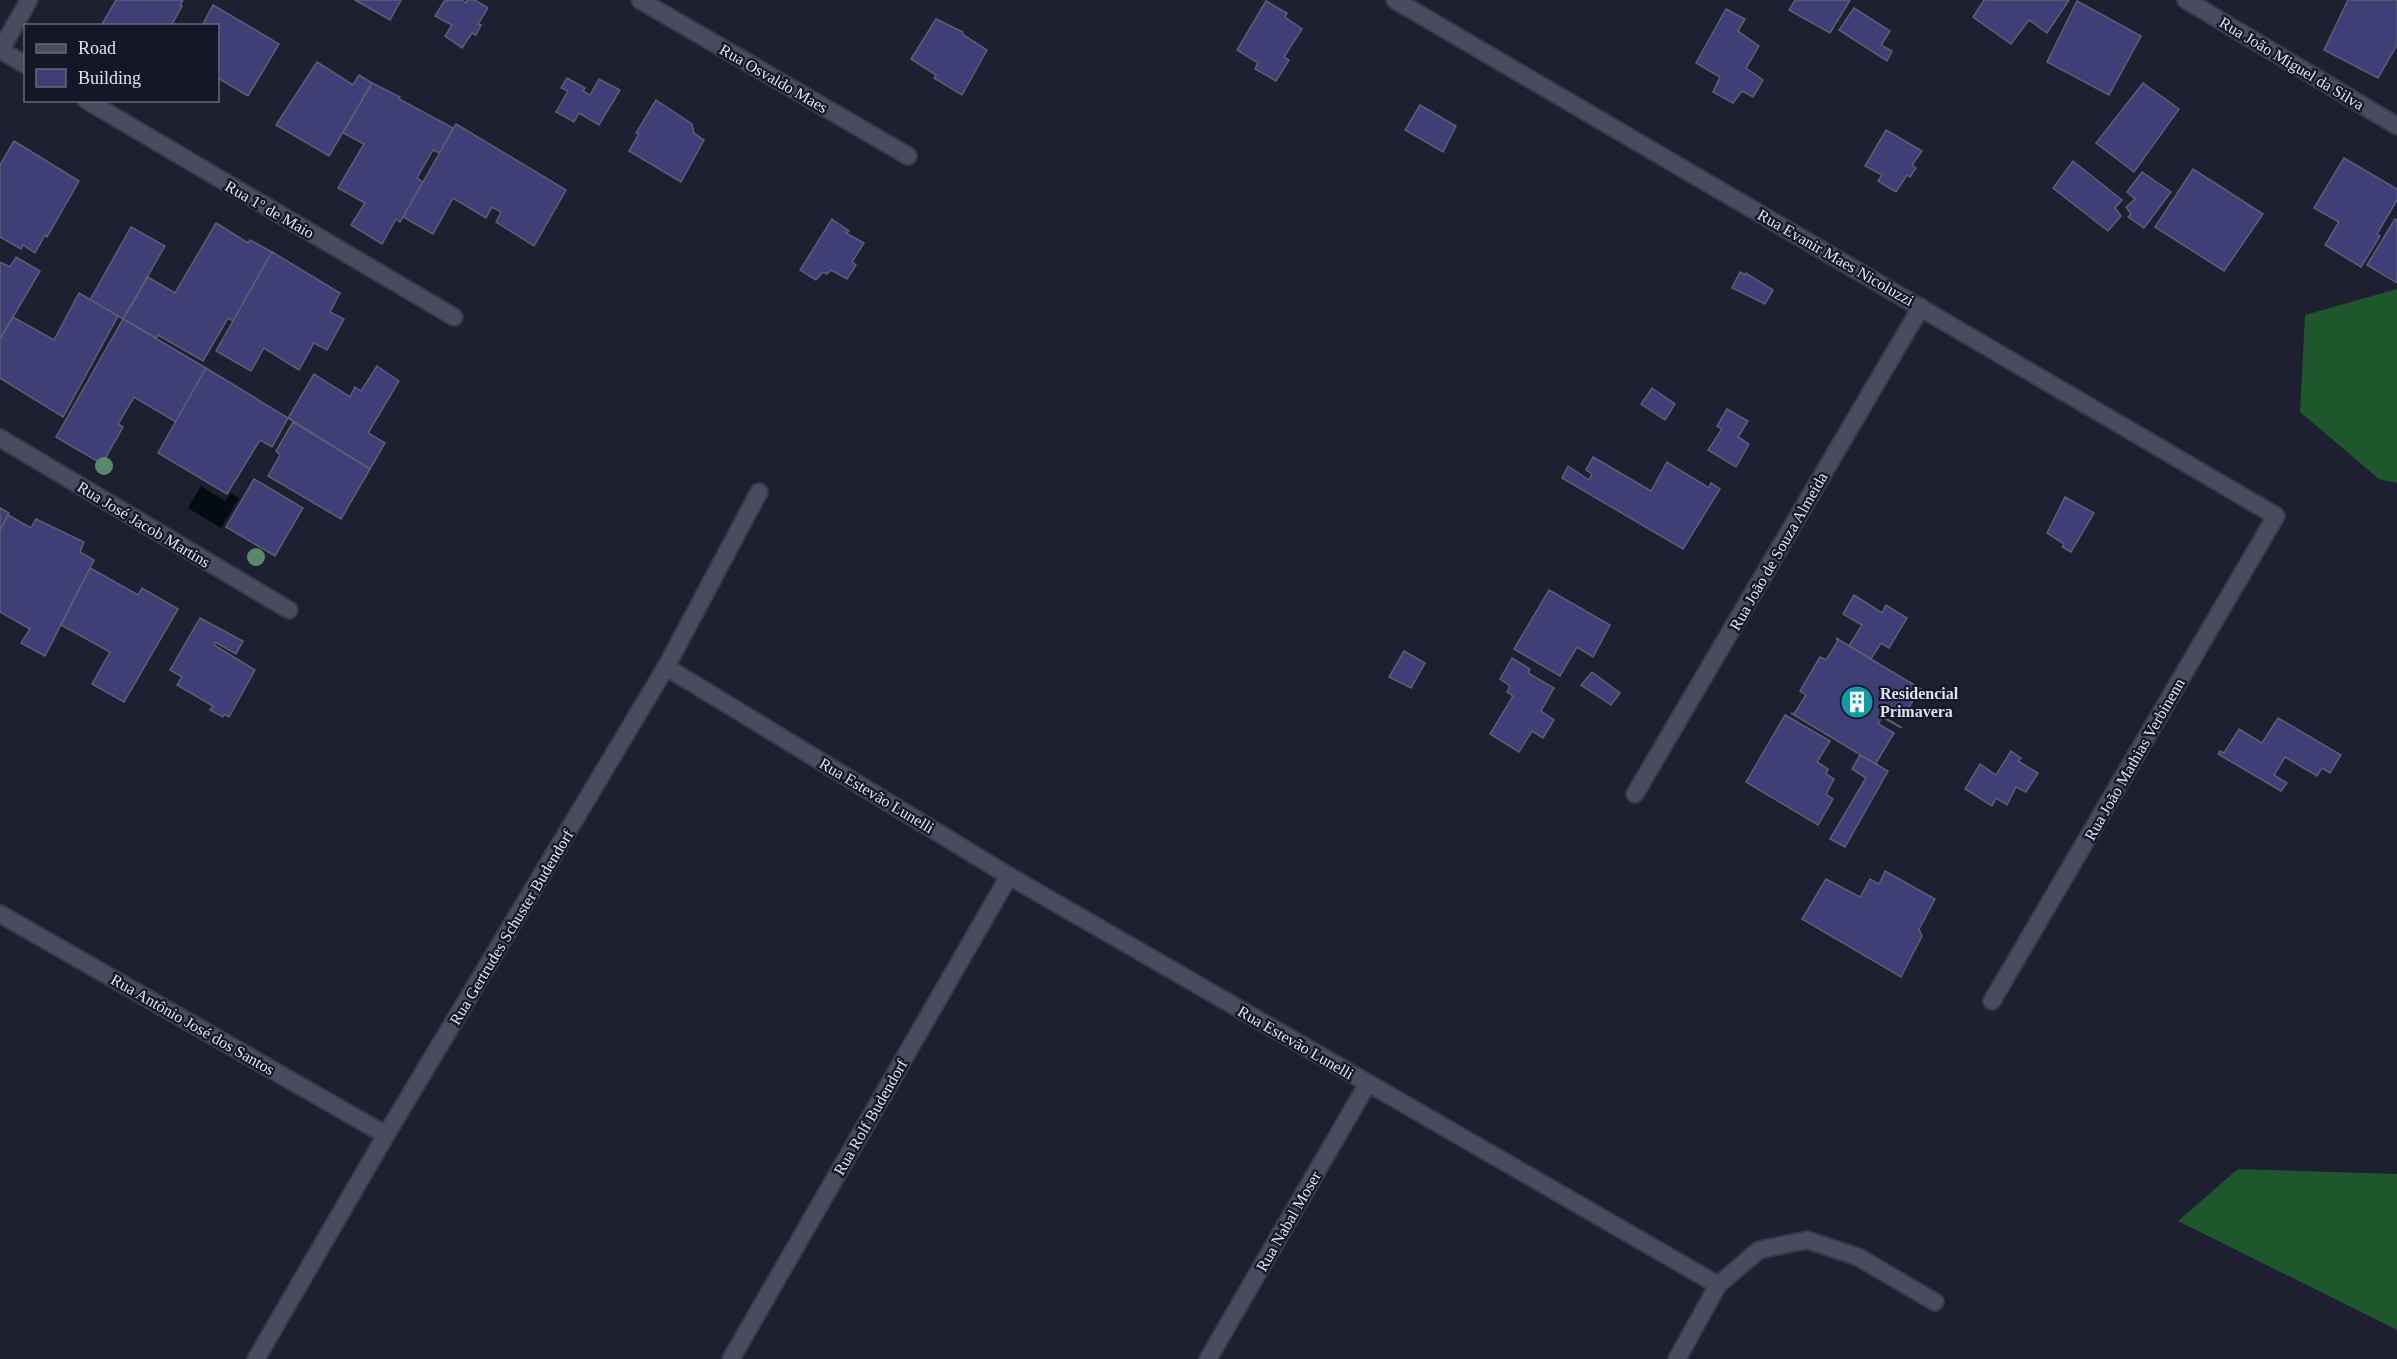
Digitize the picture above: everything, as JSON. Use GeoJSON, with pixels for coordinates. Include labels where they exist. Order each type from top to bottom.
{"type":"FeatureCollection","features":[{"type":"Feature","properties":{"kind":"street"},"geometry":{"type":"LineString","coordinates":[[24,64],[0,50],[29,0]]}},
{"type":"Feature","properties":{"kind":"street","name":"Rua Osvaldo Maes"},"geometry":{"type":"LineString","coordinates":[[640,0],[908,156]]}},
{"type":"Feature","properties":{"kind":"street","name":"Rua Evanir Maes Nicoluzzi"},"geometry":{"type":"LineString","coordinates":[[1395,0],[2276,516]]}},
{"type":"Feature","properties":{"kind":"street","name":"Rua João Miguel da Silva"},"geometry":{"type":"LineString","coordinates":[[2186,0],[2397,126]]}},
{"type":"Feature","properties":{"kind":"street","name":"Rua 1º de Maio"},"geometry":{"type":"LineString","coordinates":[[89,102],[454,317]]}},
{"type":"Feature","properties":{"kind":"street","name":"Rua João de Souza Almeida"},"geometry":{"type":"LineString","coordinates":[[1635,794],[1921,307]]}},
{"type":"Feature","properties":{"kind":"street","name":"Rua José Jacob Martins"},"geometry":{"type":"LineString","coordinates":[[0,438],[288,610]]}},
{"type":"Feature","properties":{"kind":"street","name":"Rua Gertrudes Schuster Budendorf"},"geometry":{"type":"LineString","coordinates":[[256,1359],[386,1135],[666,667],[759,492]]}},
{"type":"Feature","properties":{"kind":"street","name":"Rua João Mathias Verbinenn"},"geometry":{"type":"LineString","coordinates":[[1992,1001],[2276,516]]}},
{"type":"Feature","properties":{"kind":"street","name":"Rua Estevão Lunelli"},"geometry":{"type":"LineString","coordinates":[[666,667],[1009,876],[1718,1286]]}},
{"type":"Feature","properties":{"kind":"street","name":"Rua Rolf Budendorf"},"geometry":{"type":"LineString","coordinates":[[731,1359],[1009,876]]}},
{"type":"Feature","properties":{"kind":"street","name":"Rua Antônio José dos Santos"},"geometry":{"type":"LineString","coordinates":[[0,914],[386,1135]]}},
{"type":"Feature","properties":{"kind":"street","name":"Rua Nabal Moser"},"geometry":{"type":"LineString","coordinates":[[1208,1359],[1368,1083]]}},
{"type":"Feature","properties":{"kind":"street"},"geometry":{"type":"LineString","coordinates":[[1677,1359],[1718,1286],[1759,1250],[1807,1240],[1858,1257],[1935,1302]]}},
{"type":"Feature","properties":{"kind":"green space"},"geometry":{"type":"Polygon","coordinates":[[[2397,289],[2397,483],[2379,479],[2300,412],[2305,315],[2397,289]]]}},
{"type":"Feature","properties":{"kind":"green space"},"geometry":{"type":"Polygon","coordinates":[[[2238,1169],[2397,1174],[2397,1330],[2178,1221],[2238,1169]]]}},
{"type":"Feature","properties":{"kind":"shaded area"},"geometry":{"type":"Polygon","coordinates":[[[201,486],[225,501],[231,493],[239,498],[221,528],[188,508],[201,486]]]}},
{"type":"Feature","properties":{"kind":"building"},"geometry":{"type":"Polygon","coordinates":[[[116,0],[183,0],[172,24],[102,24],[116,0]]]}},
{"type":"Feature","properties":{"kind":"building"},"geometry":{"type":"Polygon","coordinates":[[[355,0],[401,0],[390,20],[355,0]]]}},
{"type":"Feature","properties":{"kind":"building"},"geometry":{"type":"Polygon","coordinates":[[[445,0],[462,0],[466,3],[467,0],[475,0],[488,8],[478,24],[481,25],[476,35],[472,33],[462,48],[445,36],[452,25],[435,16],[445,0]]]}},
{"type":"Feature","properties":{"kind":"building"},"geometry":{"type":"Polygon","coordinates":[[[1795,0],[1850,0],[1830,33],[1789,10],[1795,0]]]}},
{"type":"Feature","properties":{"kind":"building"},"geometry":{"type":"Polygon","coordinates":[[[1984,0],[2069,0],[2047,33],[2029,20],[2011,44],[1973,17],[1984,0]]]}},
{"type":"Feature","properties":{"kind":"building"},"geometry":{"type":"Polygon","coordinates":[[[2348,0],[2397,0],[2397,45],[2378,78],[2324,50],[2348,0]]]}},
{"type":"Feature","properties":{"kind":"building"},"geometry":{"type":"Polygon","coordinates":[[[1266,1],[1287,13],[1285,17],[1302,29],[1284,57],[1289,60],[1276,81],[1255,69],[1258,63],[1237,50],[1266,1]]]}},
{"type":"Feature","properties":{"kind":"building"},"geometry":{"type":"Polygon","coordinates":[[[2077,1],[2141,36],[2109,95],[2047,62],[2077,1]]]}},
{"type":"Feature","properties":{"kind":"building"},"geometry":{"type":"Polygon","coordinates":[[[213,5],[279,44],[248,96],[219,79],[219,24],[203,24],[213,5]]]}},
{"type":"Feature","properties":{"kind":"building"},"geometry":{"type":"Polygon","coordinates":[[[1854,8],[1890,31],[1881,45],[1892,51],[1887,61],[1839,30],[1854,8]]]}},
{"type":"Feature","properties":{"kind":"building"},"geometry":{"type":"Polygon","coordinates":[[[1726,9],[1745,19],[1738,31],[1759,46],[1746,68],[1763,80],[1753,97],[1742,91],[1733,103],[1713,92],[1720,77],[1696,63],[1726,9]]]}},
{"type":"Feature","properties":{"kind":"building"},"geometry":{"type":"Polygon","coordinates":[[[936,19],[963,32],[962,34],[987,50],[962,95],[934,78],[936,75],[911,59],[936,19]]]}},
{"type":"Feature","properties":{"kind":"building"},"geometry":{"type":"Polygon","coordinates":[[[317,62],[353,85],[359,75],[372,83],[329,156],[276,125],[317,62]]]}},
{"type":"Feature","properties":{"kind":"building"},"geometry":{"type":"Polygon","coordinates":[[[567,78],[585,88],[583,91],[590,95],[599,79],[620,90],[599,125],[579,113],[574,122],[556,112],[568,91],[561,88],[567,78]]]}},
{"type":"Feature","properties":{"kind":"building"},"geometry":{"type":"Polygon","coordinates":[[[372,83],[453,128],[440,153],[433,150],[417,178],[423,182],[400,222],[396,219],[382,244],[351,225],[365,203],[338,188],[364,144],[343,133],[372,83]]]}},
{"type":"Feature","properties":{"kind":"building"},"geometry":{"type":"Polygon","coordinates":[[[2143,83],[2179,109],[2134,172],[2096,143],[2143,83]]]}},
{"type":"Feature","properties":{"kind":"building"},"geometry":{"type":"Polygon","coordinates":[[[656,100],[692,124],[694,133],[704,140],[681,182],[629,151],[639,134],[636,133],[656,100]]]}},
{"type":"Feature","properties":{"kind":"building"},"geometry":{"type":"Polygon","coordinates":[[[1420,105],[1456,126],[1443,152],[1405,130],[1420,105]]]}},
{"type":"Feature","properties":{"kind":"building"},"geometry":{"type":"Polygon","coordinates":[[[456,124],[566,190],[534,246],[496,222],[501,212],[492,207],[486,218],[453,198],[433,234],[403,217],[456,124]]]}},
{"type":"Feature","properties":{"kind":"building"},"geometry":{"type":"Polygon","coordinates":[[[1886,130],[1922,151],[1912,165],[1916,168],[1910,177],[1907,175],[1896,192],[1878,181],[1882,175],[1865,166],[1886,130]]]}},
{"type":"Feature","properties":{"kind":"building"},"geometry":{"type":"Polygon","coordinates":[[[14,141],[79,181],[47,237],[45,235],[35,253],[23,245],[21,249],[0,237],[0,165],[14,141]]]}},
{"type":"Feature","properties":{"kind":"building"},"geometry":{"type":"Polygon","coordinates":[[[2344,158],[2397,189],[2397,200],[2377,234],[2380,236],[2361,267],[2325,245],[2339,222],[2314,208],[2344,158]]]}},
{"type":"Feature","properties":{"kind":"building"},"geometry":{"type":"Polygon","coordinates":[[[2073,161],[2122,200],[2115,208],[2121,216],[2108,231],[2053,188],[2073,161]]]}},
{"type":"Feature","properties":{"kind":"building"},"geometry":{"type":"Polygon","coordinates":[[[2193,169],[2263,214],[2224,271],[2155,227],[2193,169]]]}},
{"type":"Feature","properties":{"kind":"building"},"geometry":{"type":"Polygon","coordinates":[[[2142,172],[2171,192],[2144,228],[2128,217],[2131,214],[2126,207],[2135,199],[2127,192],[2142,172]]]}},
{"type":"Feature","properties":{"kind":"building"},"geometry":{"type":"Polygon","coordinates":[[[832,219],[849,231],[846,233],[864,243],[852,262],[856,265],[847,279],[831,270],[827,274],[823,272],[816,280],[800,270],[832,219]]]}},
{"type":"Feature","properties":{"kind":"building"},"geometry":{"type":"Polygon","coordinates":[[[2395,219],[2397,220],[2397,283],[2367,265],[2395,219]]]}},
{"type":"Feature","properties":{"kind":"building"},"geometry":{"type":"Polygon","coordinates":[[[216,223],[248,243],[250,240],[272,252],[233,321],[228,318],[203,361],[158,335],[156,338],[123,319],[148,277],[175,293],[216,223]]]}},
{"type":"Feature","properties":{"kind":"building"},"geometry":{"type":"Polygon","coordinates":[[[131,227],[165,246],[123,319],[90,300],[131,227]]]}},
{"type":"Feature","properties":{"kind":"building"},"geometry":{"type":"Polygon","coordinates":[[[272,252],[340,293],[330,312],[344,319],[327,350],[314,343],[299,370],[264,348],[251,371],[216,351],[272,252]]]}},
{"type":"Feature","properties":{"kind":"building"},"geometry":{"type":"Polygon","coordinates":[[[16,257],[40,271],[0,339],[0,262],[10,267],[16,257]]]}},
{"type":"Feature","properties":{"kind":"building"},"geometry":{"type":"Polygon","coordinates":[[[1740,272],[1745,275],[1746,273],[1773,290],[1765,304],[1732,288],[1740,272]]]}},
{"type":"Feature","properties":{"kind":"building"},"geometry":{"type":"Polygon","coordinates":[[[79,293],[118,316],[63,417],[0,378],[0,339],[13,317],[54,340],[79,293]]]}},
{"type":"Feature","properties":{"kind":"building"},"geometry":{"type":"Polygon","coordinates":[[[123,319],[206,368],[176,422],[134,397],[118,424],[123,427],[102,464],[56,437],[123,319]]]}},
{"type":"Feature","properties":{"kind":"building"},"geometry":{"type":"Polygon","coordinates":[[[377,366],[399,381],[368,433],[385,443],[370,469],[288,418],[314,374],[350,397],[355,387],[361,391],[377,366]]]}},
{"type":"Feature","properties":{"kind":"building"},"geometry":{"type":"Polygon","coordinates":[[[206,368],[288,418],[272,447],[260,440],[227,494],[158,453],[206,368]]]}},
{"type":"Feature","properties":{"kind":"building"},"geometry":{"type":"Polygon","coordinates":[[[1652,388],[1675,404],[1665,420],[1641,404],[1652,388]]]}},
{"type":"Feature","properties":{"kind":"building"},"geometry":{"type":"Polygon","coordinates":[[[1727,409],[1748,421],[1738,437],[1749,444],[1736,467],[1708,450],[1722,429],[1717,426],[1727,409]]]}},
{"type":"Feature","properties":{"kind":"building"},"geometry":{"type":"Polygon","coordinates":[[[293,422],[370,469],[341,519],[268,476],[280,455],[276,451],[293,422]]]}},
{"type":"Feature","properties":{"kind":"building"},"geometry":{"type":"Polygon","coordinates":[[[1593,457],[1651,491],[1667,462],[1709,488],[1711,483],[1720,489],[1683,549],[1562,478],[1568,466],[1589,480],[1592,474],[1586,470],[1593,457]]]}},
{"type":"Feature","properties":{"kind":"building"},"geometry":{"type":"Polygon","coordinates":[[[254,479],[303,508],[275,556],[226,527],[254,479]]]}},
{"type":"Feature","properties":{"kind":"building"},"geometry":{"type":"Polygon","coordinates":[[[2065,497],[2094,513],[2071,552],[2062,547],[2064,544],[2047,533],[2065,497]]]}},
{"type":"Feature","properties":{"kind":"building"},"geometry":{"type":"Polygon","coordinates":[[[0,508],[9,513],[0,531],[0,508]]]}},
{"type":"Feature","properties":{"kind":"building"},"geometry":{"type":"Polygon","coordinates":[[[8,515],[31,528],[36,519],[84,542],[80,552],[94,560],[45,656],[21,643],[30,629],[0,612],[0,531],[8,515]]]}},
{"type":"Feature","properties":{"kind":"building"},"geometry":{"type":"Polygon","coordinates":[[[90,568],[138,595],[142,588],[178,609],[124,702],[92,684],[110,652],[61,625],[90,568]]]}},
{"type":"Feature","properties":{"kind":"building"},"geometry":{"type":"Polygon","coordinates":[[[1549,590],[1610,625],[1593,657],[1577,647],[1560,676],[1514,649],[1549,590]]]}},
{"type":"Feature","properties":{"kind":"building"},"geometry":{"type":"Polygon","coordinates":[[[1854,595],[1882,613],[1886,605],[1907,618],[1889,648],[1881,643],[1871,659],[1849,646],[1862,625],[1843,614],[1854,595]]]}},
{"type":"Feature","properties":{"kind":"building"},"geometry":{"type":"Polygon","coordinates":[[[200,618],[243,641],[236,654],[215,642],[214,645],[255,670],[229,717],[224,714],[223,717],[210,710],[213,706],[177,685],[182,677],[170,670],[200,618]]]}},
{"type":"Feature","properties":{"kind":"building","name":"Residencial Primavera"},"geometry":{"type":"Polygon","coordinates":[[[1836,638],[1924,691],[1920,689],[1902,719],[1886,710],[1882,716],[1902,728],[1882,717],[1878,724],[1894,733],[1876,763],[1879,766],[1791,713],[1794,714],[1806,695],[1800,691],[1820,657],[1826,660],[1838,641],[1836,638]]]}},
{"type":"Feature","properties":{"kind":"building"},"geometry":{"type":"Polygon","coordinates":[[[1404,651],[1425,663],[1411,688],[1389,677],[1404,651]]]}},
{"type":"Feature","properties":{"kind":"building"},"geometry":{"type":"Polygon","coordinates":[[[1512,658],[1530,669],[1528,673],[1554,688],[1541,711],[1554,720],[1543,738],[1532,731],[1519,752],[1490,734],[1513,696],[1507,692],[1510,686],[1500,679],[1512,658]]]}},
{"type":"Feature","properties":{"kind":"building"},"geometry":{"type":"Polygon","coordinates":[[[1592,672],[1620,693],[1611,705],[1581,685],[1592,672]]]}},
{"type":"Feature","properties":{"kind":"building"},"geometry":{"type":"Polygon","coordinates":[[[1785,715],[1830,741],[1817,762],[1828,769],[1826,774],[1834,779],[1826,794],[1833,799],[1818,825],[1746,782],[1785,715]]]}},
{"type":"Feature","properties":{"kind":"building"},"geometry":{"type":"Polygon","coordinates":[[[2278,718],[2341,755],[2330,773],[2322,768],[2317,776],[2285,757],[2274,775],[2287,783],[2281,791],[2218,754],[2220,751],[2224,753],[2239,729],[2262,743],[2278,718]]]}},
{"type":"Feature","properties":{"kind":"building"},"geometry":{"type":"Polygon","coordinates":[[[2011,751],[2021,758],[2018,761],[2038,773],[2026,792],[2016,787],[2007,805],[1996,798],[1992,806],[1965,789],[1980,764],[1996,775],[2011,751]]]}},
{"type":"Feature","properties":{"kind":"building"},"geometry":{"type":"Polygon","coordinates":[[[1860,755],[1888,771],[1845,847],[1830,839],[1866,778],[1852,769],[1860,755]]]}},
{"type":"Feature","properties":{"kind":"building"},"geometry":{"type":"Polygon","coordinates":[[[1885,871],[1935,899],[1919,929],[1922,936],[1901,977],[1802,919],[1826,879],[1860,897],[1870,879],[1879,884],[1885,871]]]}},
{"type":"Feature","properties":{"kind":"place","name":"Residencial Primavera"},"geometry":{"type":"Point","coordinates":[1857,702]}}]}
